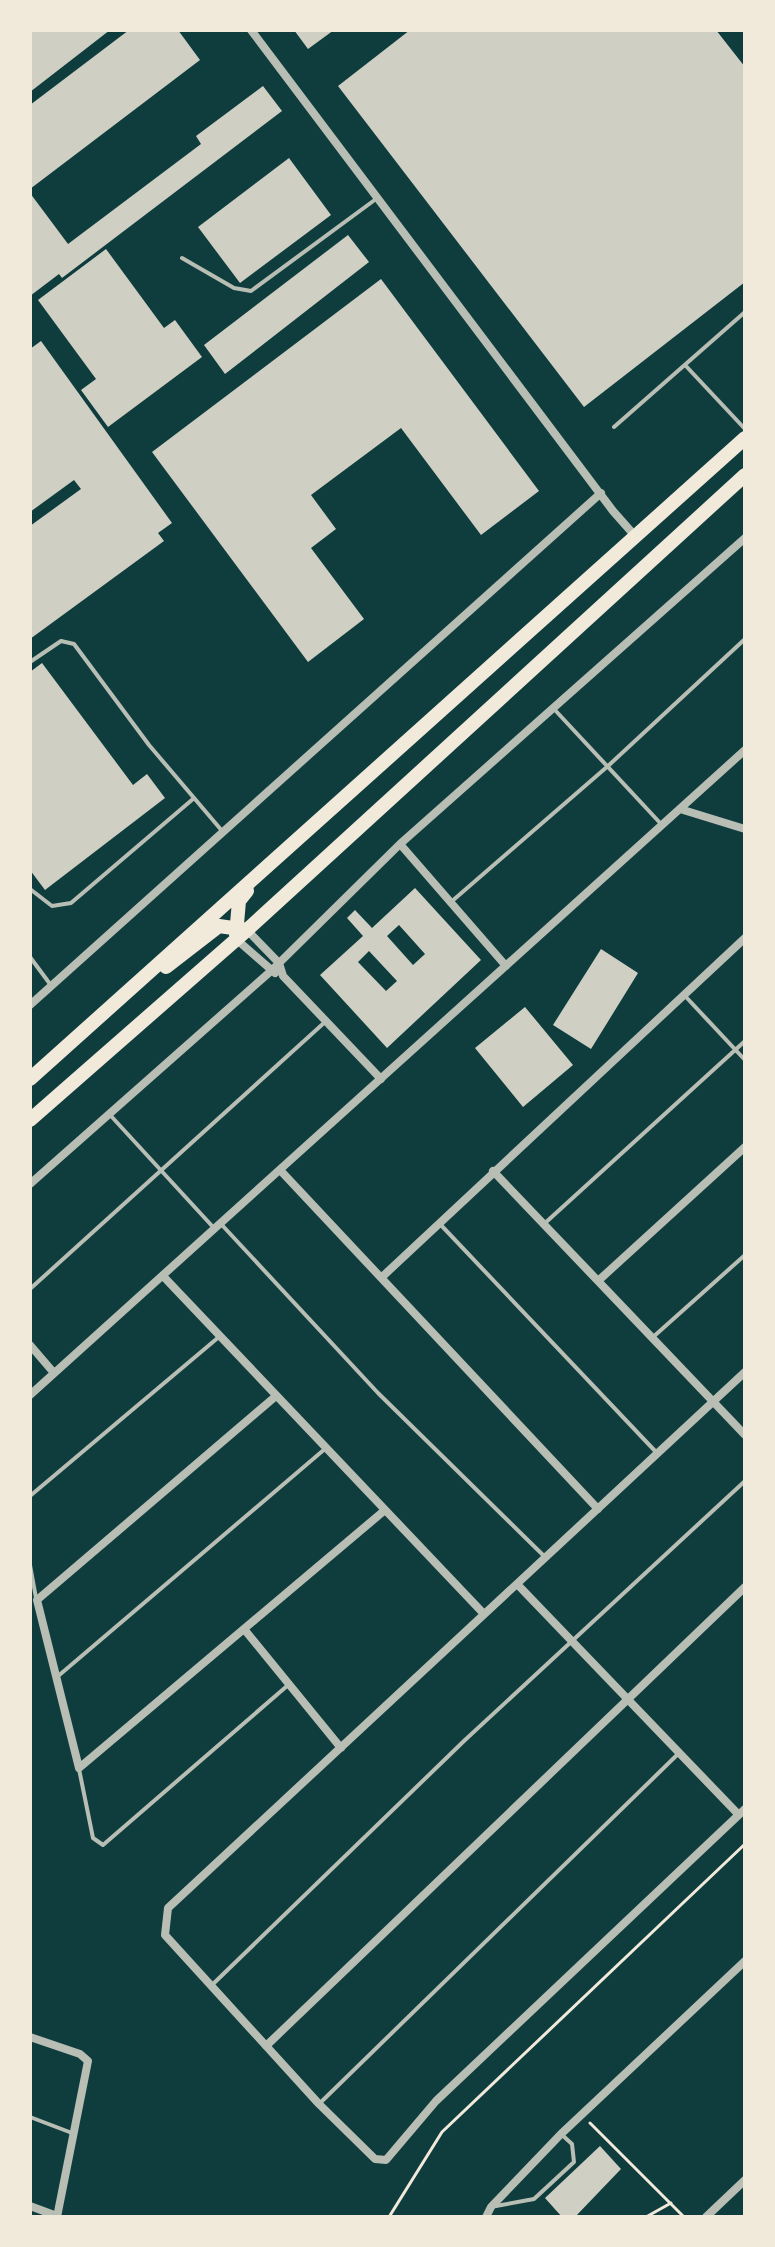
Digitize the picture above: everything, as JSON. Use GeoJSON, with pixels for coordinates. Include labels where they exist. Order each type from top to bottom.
{"type":"FeatureCollection","features":[{"type":"Feature","properties":{"kind":"main road"},"geometry":{"type":"LineString","coordinates":[[30,1079],[745,438]]}},
{"type":"Feature","properties":{"kind":"main road"},"geometry":{"type":"LineString","coordinates":[[30,1120],[745,475]]}},
{"type":"Feature","properties":{"kind":"main road"},"geometry":{"type":"LineString","coordinates":[[239,932],[239,901],[257,874]]}},
{"type":"Feature","properties":{"kind":"main road"},"geometry":{"type":"LineString","coordinates":[[153,967],[166,967],[219,926],[239,932]]}},
{"type":"Feature","properties":{"kind":"street"},"geometry":{"type":"LineString","coordinates":[[251,30],[636,537]]}},
{"type":"Feature","properties":{"kind":"street"},"geometry":{"type":"LineString","coordinates":[[30,1005],[601,493]]}},
{"type":"Feature","properties":{"kind":"street"},"geometry":{"type":"LineString","coordinates":[[30,1184],[271,971],[400,844],[745,538]]}},
{"type":"Feature","properties":{"kind":"street"},"geometry":{"type":"LineString","coordinates":[[30,1395],[745,750]]}},
{"type":"Feature","properties":{"kind":"street"},"geometry":{"type":"LineString","coordinates":[[680,809],[745,829]]}},
{"type":"Feature","properties":{"kind":"street"},"geometry":{"type":"LineString","coordinates":[[400,844],[506,966]]}},
{"type":"Feature","properties":{"kind":"street"},"geometry":{"type":"LineString","coordinates":[[239,932],[279,963],[283,976]]}},
{"type":"Feature","properties":{"kind":"street"},"geometry":{"type":"LineString","coordinates":[[239,932],[271,971],[283,976],[381,1079]]}},
{"type":"Feature","properties":{"kind":"street"},"geometry":{"type":"LineString","coordinates":[[382,1277],[745,938]]}},
{"type":"Feature","properties":{"kind":"street"},"geometry":{"type":"LineString","coordinates":[[598,1281],[745,1147]]}},
{"type":"Feature","properties":{"kind":"street"},"geometry":{"type":"LineString","coordinates":[[280,1170],[598,1509]]}},
{"type":"Feature","properties":{"kind":"street"},"geometry":{"type":"LineString","coordinates":[[493,1171],[745,1435]]}},
{"type":"Feature","properties":{"kind":"street"},"geometry":{"type":"LineString","coordinates":[[163,1276],[484,1614]]}},
{"type":"Feature","properties":{"kind":"street"},"geometry":{"type":"LineString","coordinates":[[30,1345],[54,1373]]}},
{"type":"Feature","properties":{"kind":"street"},"geometry":{"type":"LineString","coordinates":[[517,1584],[679,1753],[742,1811],[436,2101],[386,2160],[375,2159],[319,2104],[165,1935],[168,1908],[745,1372]]}},
{"type":"Feature","properties":{"kind":"street"},"geometry":{"type":"LineString","coordinates":[[276,1396],[37,1600],[79,1768],[385,1510]]}},
{"type":"Feature","properties":{"kind":"street"},"geometry":{"type":"LineString","coordinates":[[266,2046],[745,1587]]}},
{"type":"Feature","properties":{"kind":"street"},"geometry":{"type":"LineString","coordinates":[[244,1629],[341,1748]]}},
{"type":"Feature","properties":{"kind":"street"},"geometry":{"type":"LineString","coordinates":[[486,2217],[491,2207],[561,2134],[745,1961]]}},
{"type":"Feature","properties":{"kind":"street"},"geometry":{"type":"LineString","coordinates":[[30,2037],[80,2054],[88,2061],[57,2217],[30,2206]]}},
{"type":"Feature","properties":{"kind":"street"},"geometry":{"type":"LineString","coordinates":[[706,2217],[745,2180]]}},
{"type":"Feature","properties":{"kind":"lane"},"geometry":{"type":"LineString","coordinates":[[182,258],[234,288],[251,291],[378,198]]}},
{"type":"Feature","properties":{"kind":"lane"},"geometry":{"type":"LineString","coordinates":[[614,427],[745,312]]}},
{"type":"Feature","properties":{"kind":"lane"},"geometry":{"type":"LineString","coordinates":[[685,365],[745,429]]}},
{"type":"Feature","properties":{"kind":"lane"},"geometry":{"type":"LineString","coordinates":[[451,902],[608,766],[745,639]]}},
{"type":"Feature","properties":{"kind":"lane"},"geometry":{"type":"LineString","coordinates":[[30,662],[61,641],[74,644],[193,799],[224,833]]}},
{"type":"Feature","properties":{"kind":"lane"},"geometry":{"type":"LineString","coordinates":[[553,707],[662,825]]}},
{"type":"Feature","properties":{"kind":"lane"},"geometry":{"type":"LineString","coordinates":[[30,889],[52,906],[71,903],[193,799]]}},
{"type":"Feature","properties":{"kind":"lane"},"geometry":{"type":"LineString","coordinates":[[30,957],[51,986]]}},
{"type":"Feature","properties":{"kind":"lane"},"geometry":{"type":"LineString","coordinates":[[684,995],[745,1060]]}},
{"type":"Feature","properties":{"kind":"lane"},"geometry":{"type":"LineString","coordinates":[[30,1289],[325,1021]]}},
{"type":"Feature","properties":{"kind":"lane"},"geometry":{"type":"LineString","coordinates":[[544,1224],[745,1041]]}},
{"type":"Feature","properties":{"kind":"lane"},"geometry":{"type":"LineString","coordinates":[[108,1112],[160,1170],[378,1393],[546,1557]]}},
{"type":"Feature","properties":{"kind":"lane"},"geometry":{"type":"LineString","coordinates":[[439,1223],[658,1454]]}},
{"type":"Feature","properties":{"kind":"lane"},"geometry":{"type":"LineString","coordinates":[[652,1338],[745,1255]]}},
{"type":"Feature","properties":{"kind":"lane"},"geometry":{"type":"LineString","coordinates":[[30,1496],[220,1336]]}},
{"type":"Feature","properties":{"kind":"lane"},"geometry":{"type":"LineString","coordinates":[[56,1678],[326,1448]]}},
{"type":"Feature","properties":{"kind":"lane"},"geometry":{"type":"LineString","coordinates":[[210,1987],[572,1641],[745,1481]]}},
{"type":"Feature","properties":{"kind":"lane"},"geometry":{"type":"LineString","coordinates":[[30,1565],[37,1600]]}},
{"type":"Feature","properties":{"kind":"lane"},"geometry":{"type":"LineString","coordinates":[[79,1768],[93,1838],[103,1845],[289,1684]]}},
{"type":"Feature","properties":{"kind":"lane"},"geometry":{"type":"LineString","coordinates":[[319,2104],[679,1753]]}},
{"type":"Feature","properties":{"kind":"lane"},"geometry":{"type":"LineString","coordinates":[[30,2117],[74,2134]]}},
{"type":"Feature","properties":{"kind":"lane"},"geometry":{"type":"LineString","coordinates":[[491,2207],[534,2199],[574,2162],[572,2144],[561,2134]]}},
{"type":"Feature","properties":{"kind":"path"},"geometry":{"type":"LineString","coordinates":[[389,2217],[442,2132],[745,1844]]}},
{"type":"Feature","properties":{"kind":"path"},"geometry":{"type":"LineString","coordinates":[[582,2115],[684,2217]]}},
{"type":"Feature","properties":{"kind":"path"},"geometry":{"type":"LineString","coordinates":[[646,2217],[671,2203]]}},
{"type":"Feature","properties":{"kind":"building"},"geometry":{"type":"Polygon","coordinates":[[[30,30],[110,30],[30,92],[30,30]]]}},
{"type":"Feature","properties":{"kind":"building"},"geometry":{"type":"Polygon","coordinates":[[[129,30],[178,30],[200,60],[30,189],[30,105],[129,30]]]}},
{"type":"Feature","properties":{"kind":"building"},"geometry":{"type":"Polygon","coordinates":[[[294,30],[334,30],[308,49],[294,30]]]}},
{"type":"Feature","properties":{"kind":"building"},"geometry":{"type":"Polygon","coordinates":[[[410,30],[716,30],[745,67],[745,282],[584,407],[338,86],[410,30]]]}},
{"type":"Feature","properties":{"kind":"building"},"geometry":{"type":"Polygon","coordinates":[[[263,86],[282,111],[62,278],[59,274],[30,296],[30,193],[68,244],[201,144],[196,136],[263,86]]]}},
{"type":"Feature","properties":{"kind":"building"},"geometry":{"type":"Polygon","coordinates":[[[289,158],[331,215],[240,283],[198,227],[289,158]]]}},
{"type":"Feature","properties":{"kind":"building"},"geometry":{"type":"Polygon","coordinates":[[[348,235],[369,262],[225,374],[204,345],[348,235]]]}},
{"type":"Feature","properties":{"kind":"building"},"geometry":{"type":"Polygon","coordinates":[[[106,249],[164,328],[175,320],[202,357],[108,427],[81,390],[96,379],[38,300],[106,249]]]}},
{"type":"Feature","properties":{"kind":"building"},"geometry":{"type":"Polygon","coordinates":[[[381,279],[539,491],[481,535],[401,428],[311,495],[336,529],[311,548],[364,619],[308,662],[152,452],[381,279]]]}},
{"type":"Feature","properties":{"kind":"building"},"geometry":{"type":"Polygon","coordinates":[[[41,341],[172,523],[158,533],[164,541],[30,639],[30,526],[81,489],[74,480],[30,512],[30,349],[41,341]]]}},
{"type":"Feature","properties":{"kind":"building"},"geometry":{"type":"Polygon","coordinates":[[[42,663],[133,785],[147,774],[165,798],[45,890],[30,870],[30,672],[42,663]]]}},
{"type":"Feature","properties":{"kind":"building"},"geometry":{"type":"Polygon","coordinates":[[[415,888],[481,960],[387,1048],[320,975],[363,936],[347,918],[355,910],[372,928],[415,888]],[[399,925],[387,936],[413,965],[425,954],[399,925]],[[369,951],[358,962],[386,991],[397,981],[369,951]]]}},
{"type":"Feature","properties":{"kind":"building"},"geometry":{"type":"Polygon","coordinates":[[[601,949],[638,973],[591,1049],[553,1025],[601,949]]]}},
{"type":"Feature","properties":{"kind":"building"},"geometry":{"type":"Polygon","coordinates":[[[525,1007],[573,1065],[523,1107],[475,1048],[525,1007]]]}},
{"type":"Feature","properties":{"kind":"building"},"geometry":{"type":"Polygon","coordinates":[[[600,2146],[621,2169],[575,2217],[562,2217],[545,2198],[600,2146]]]}}]}
